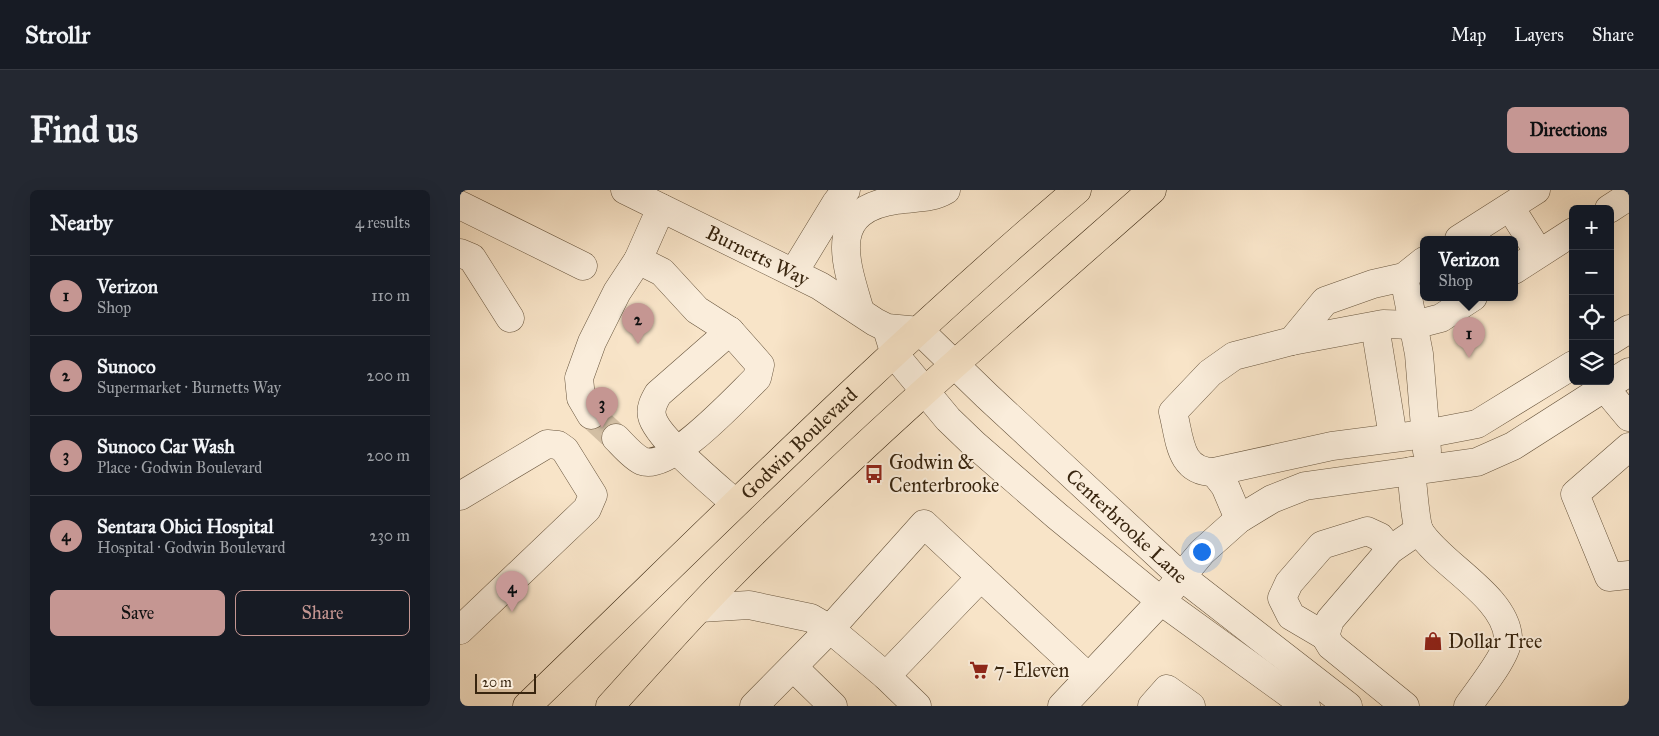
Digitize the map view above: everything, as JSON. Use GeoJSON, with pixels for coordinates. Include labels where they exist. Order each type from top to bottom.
{"type":"FeatureCollection","features":[{"type":"Feature","properties":{"kind":"highway","name":"Godwin Boulevard"},"geometry":{"type":"LineString","coordinates":[[527,706],[735,503],[920,331],[1077,190]]}},
{"type":"Feature","properties":{"kind":"highway"},"geometry":{"type":"LineString","coordinates":[[610,706],[700,608],[826,482],[1152,190]]}},
{"type":"Feature","properties":{"kind":"street","name":"Burnetts Way"},"geometry":{"type":"LineString","coordinates":[[625,190],[794,272],[887,328],[920,331]]}},
{"type":"Feature","properties":{"kind":"street"},"geometry":{"type":"LineString","coordinates":[[794,272],[846,190]]}},
{"type":"Feature","properties":{"kind":"street"},"geometry":{"type":"LineString","coordinates":[[860,311],[845,262],[844,250],[849,231],[854,222],[870,207],[879,203],[924,198],[946,190]]}},
{"type":"Feature","properties":{"kind":"street"},"geometry":{"type":"LineString","coordinates":[[1464,236],[1536,190]]}},
{"type":"Feature","properties":{"kind":"street"},"geometry":{"type":"LineString","coordinates":[[1614,206],[1629,196]]}},
{"type":"Feature","properties":{"kind":"street"},"geometry":{"type":"LineString","coordinates":[[460,205],[583,266]]}},
{"type":"Feature","properties":{"kind":"street"},"geometry":{"type":"LineString","coordinates":[[1510,207],[1539,253]]}},
{"type":"Feature","properties":{"kind":"street"},"geometry":{"type":"LineString","coordinates":[[591,415],[581,398],[579,378],[596,334],[617,292],[638,260],[662,208]]}},
{"type":"Feature","properties":{"kind":"street"},"geometry":{"type":"LineString","coordinates":[[490,220],[466,256],[510,318]]}},
{"type":"Feature","properties":{"kind":"street"},"geometry":{"type":"LineString","coordinates":[[1518,267],[1569,234]]}},
{"type":"Feature","properties":{"kind":"street"},"geometry":{"type":"LineString","coordinates":[[616,438],[642,460],[656,462],[679,451],[760,373],[760,365],[730,331],[697,310],[662,272],[638,260]]}},
{"type":"Feature","properties":{"kind":"street"},"geometry":{"type":"LineString","coordinates":[[1292,341],[1325,301],[1414,269],[1414,325],[1425,434],[1420,471],[1419,530],[1434,548],[1499,611],[1508,637],[1499,662],[1468,706]]}},
{"type":"Feature","properties":{"kind":"street"},"geometry":{"type":"LineString","coordinates":[[1467,301],[1441,318],[1414,325],[1376,326],[1292,341],[1234,356],[1210,373],[1173,412],[1185,460],[1200,472],[1214,472],[1332,446],[1425,434],[1477,424],[1569,367]]}},
{"type":"Feature","properties":{"kind":"street"},"geometry":{"type":"LineString","coordinates":[[1376,326],[1393,437]]}},
{"type":"Feature","properties":{"kind":"street"},"geometry":{"type":"LineString","coordinates":[[887,328],[895,355]]}},
{"type":"Feature","properties":{"kind":"street"},"geometry":{"type":"LineString","coordinates":[[1612,340],[1629,329]]}},
{"type":"Feature","properties":{"kind":"street"},"geometry":{"type":"LineString","coordinates":[[730,331],[658,394],[652,406],[651,414],[655,425],[679,451],[735,503]]}},
{"type":"Feature","properties":{"kind":"street","name":"Centerbrooke Lane"},"geometry":{"type":"LineString","coordinates":[[920,331],[1182,577],[1348,706]]}},
{"type":"Feature","properties":{"kind":"street","name":"Centerbrooke Lane"},"geometry":{"type":"LineString","coordinates":[[895,355],[948,419],[1057,516],[1161,601],[1306,706]]}},
{"type":"Feature","properties":{"kind":"street"},"geometry":{"type":"LineString","coordinates":[[1062,706],[1161,601],[1202,552],[1240,519],[1272,499],[1305,486],[1477,462],[1513,446],[1629,372]]}},
{"type":"Feature","properties":{"kind":"street"},"geometry":{"type":"LineString","coordinates":[[1604,387],[1629,417]]}},
{"type":"Feature","properties":{"kind":"street"},"geometry":{"type":"LineString","coordinates":[[460,496],[547,444],[558,445],[564,450],[593,495],[587,508],[460,630]]}},
{"type":"Feature","properties":{"kind":"street"},"geometry":{"type":"LineString","coordinates":[[1629,447],[1575,494],[1609,577],[1629,575]]}},
{"type":"Feature","properties":{"kind":"street"},"geometry":{"type":"LineString","coordinates":[[1214,472],[1225,486],[1240,519]]}},
{"type":"Feature","properties":{"kind":"street"},"geometry":{"type":"LineString","coordinates":[[754,706],[830,629],[924,524],[1088,677]]}},
{"type":"Feature","properties":{"kind":"street"},"geometry":{"type":"LineString","coordinates":[[1326,636],[1330,620],[1390,550],[1419,530]]}},
{"type":"Feature","properties":{"kind":"street"},"geometry":{"type":"LineString","coordinates":[[1390,550],[1380,537],[1367,531],[1322,545],[1289,583],[1282,598],[1291,616],[1326,636],[1331,646],[1405,706]]}},
{"type":"Feature","properties":{"kind":"street"},"geometry":{"type":"LineString","coordinates":[[886,676],[981,577]]}},
{"type":"Feature","properties":{"kind":"street"},"geometry":{"type":"LineString","coordinates":[[700,608],[749,604],[811,618],[830,629],[886,676],[917,706]]}},
{"type":"Feature","properties":{"kind":"street"},"geometry":{"type":"LineString","coordinates":[[789,612],[795,626],[797,650],[793,667]]}},
{"type":"Feature","properties":{"kind":"street"},"geometry":{"type":"LineString","coordinates":[[793,667],[833,706]]}},
{"type":"Feature","properties":{"kind":"street"},"geometry":{"type":"LineString","coordinates":[[1152,706],[1167,689],[1191,706]]}},
{"type":"Feature","properties":{"kind":"tunnel"},"geometry":{"type":"LineString","coordinates":[[591,415],[616,438]]}},
{"type":"Feature","properties":{"kind":"place","name":"Sunoco"},"geometry":{"type":"Point","coordinates":[638,344]}},
{"type":"Feature","properties":{"kind":"place","name":"Verizon"},"geometry":{"type":"Point","coordinates":[1469,358]}},
{"type":"Feature","properties":{"kind":"place","name":"Sunoco Car Wash"},"geometry":{"type":"Point","coordinates":[602,428]}},
{"type":"Feature","properties":{"kind":"place","name":"Godwin & Centerbrooke"},"geometry":{"type":"Point","coordinates":[874,474]}},
{"type":"Feature","properties":{"kind":"place","name":"Sentara Obici Hospital"},"geometry":{"type":"Point","coordinates":[512,612]}},
{"type":"Feature","properties":{"kind":"place","name":"Dollar Tree"},"geometry":{"type":"Point","coordinates":[1433,641]}},
{"type":"Feature","properties":{"kind":"place","name":"7-Eleven"},"geometry":{"type":"Point","coordinates":[979,670]}}]}
